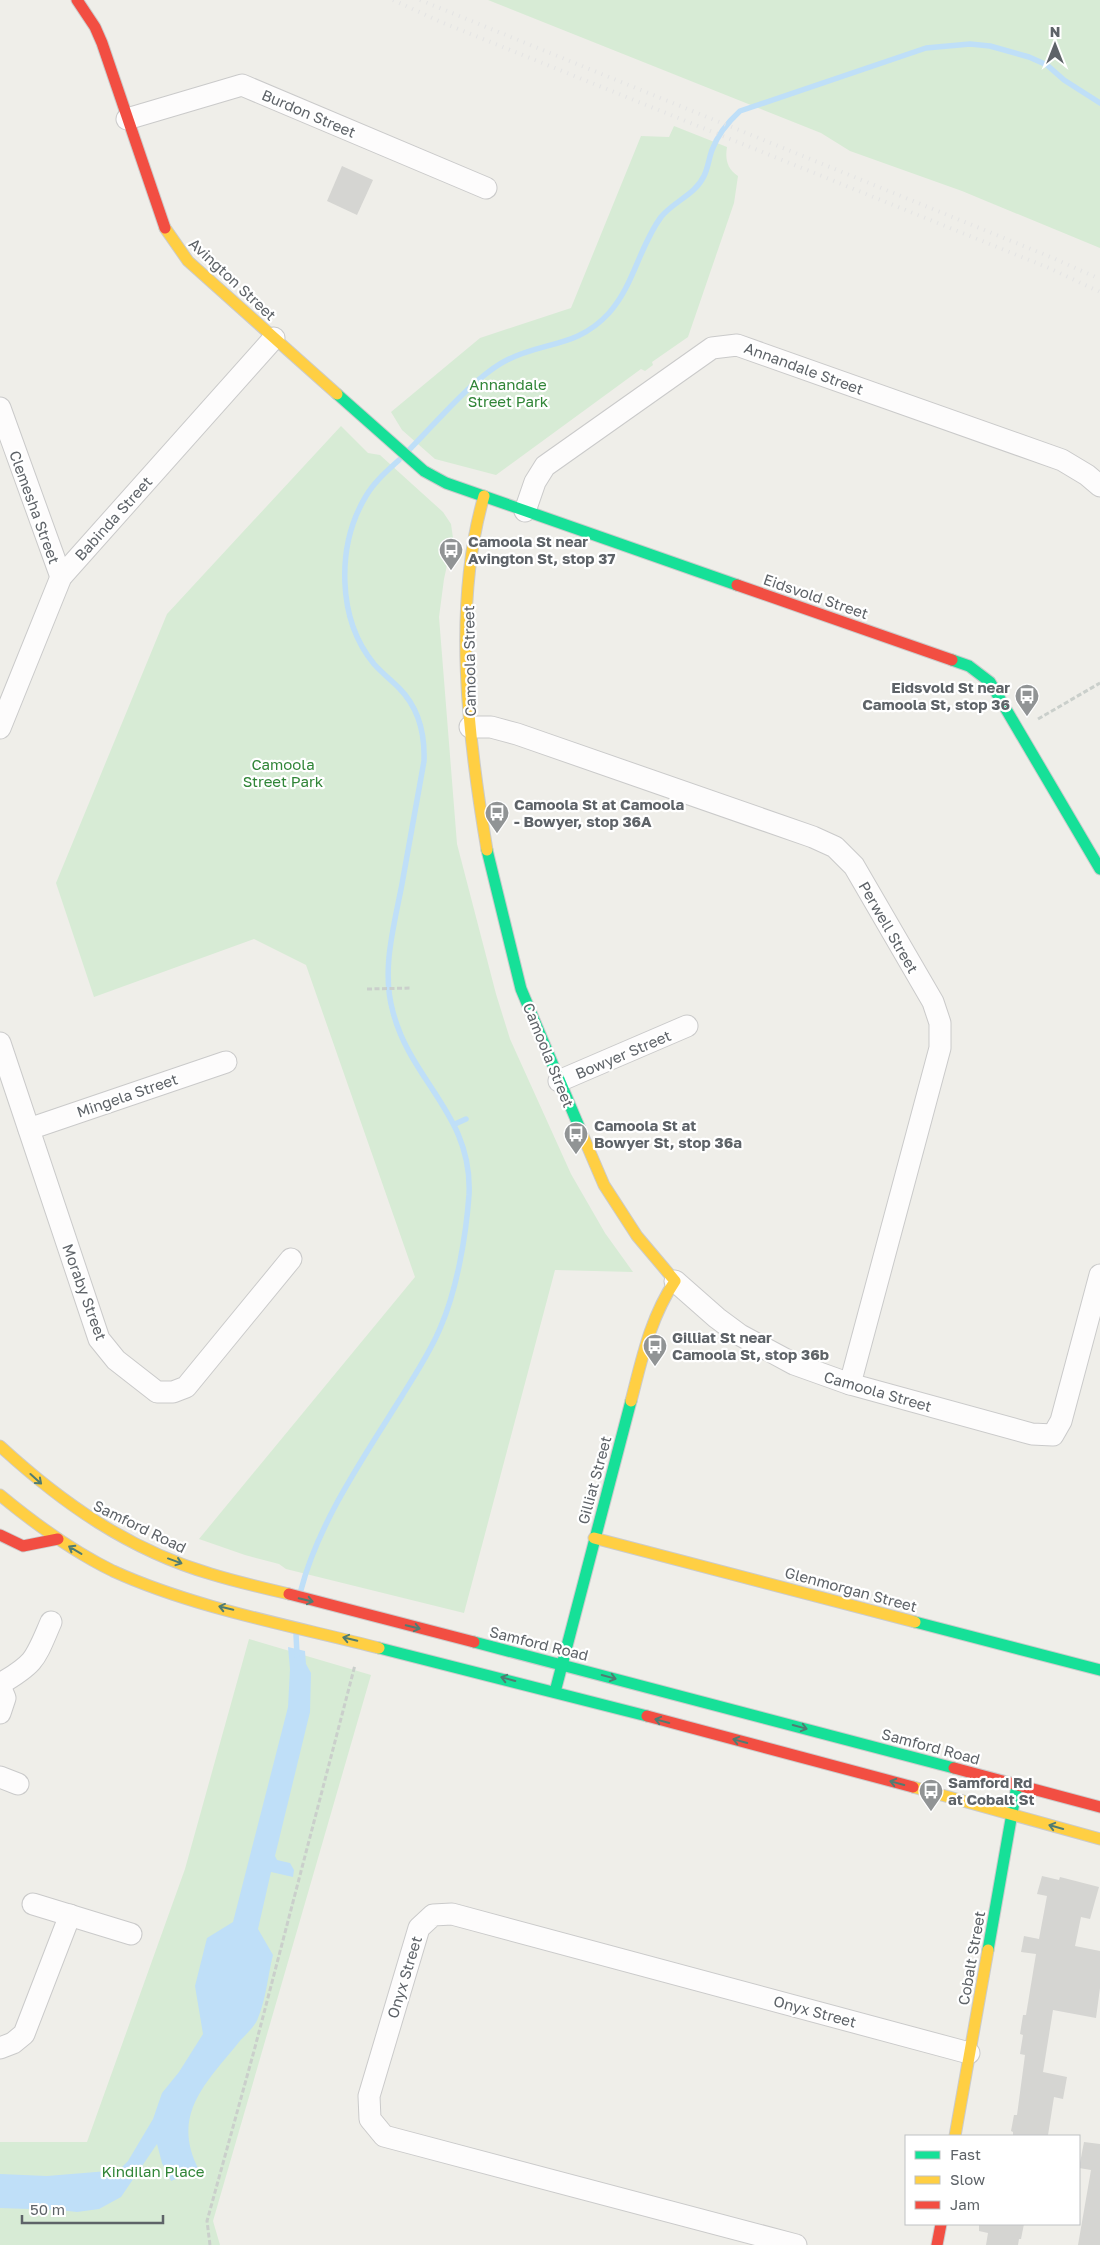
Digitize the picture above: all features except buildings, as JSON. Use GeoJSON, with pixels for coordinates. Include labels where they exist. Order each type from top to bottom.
{"type":"FeatureCollection","features":[{"type":"Feature","properties":{"kind":"street","name":"Avington Street"},"geometry":{"type":"LineString","coordinates":[[77,0],[95,26],[102,43],[162,222],[171,239],[188,261],[424,471]]}},
{"type":"Feature","properties":{"kind":"street","name":"Burdon Street"},"geometry":{"type":"LineString","coordinates":[[127,119],[242,85],[486,188]]}},
{"type":"Feature","properties":{"kind":"street","name":"Babinda Street"},"geometry":{"type":"LineString","coordinates":[[0,728],[61,577],[274,338]]}},
{"type":"Feature","properties":{"kind":"street","name":"Annandale Street"},"geometry":{"type":"LineString","coordinates":[[525,511],[535,482],[545,466],[712,348],[737,344],[1062,460],[1087,475],[1100,486]]}},
{"type":"Feature","properties":{"kind":"street","name":"Clemesha Street"},"geometry":{"type":"LineString","coordinates":[[0,408],[61,577]]}},
{"type":"Feature","properties":{"kind":"street","name":"Eidsvold Street"},"geometry":{"type":"LineString","coordinates":[[424,471],[446,483],[970,666],[990,682],[1100,869]]}},
{"type":"Feature","properties":{"kind":"street","name":"Camoola Street"},"geometry":{"type":"LineString","coordinates":[[484,496],[474,527],[466,613],[467,689],[474,779],[482,830],[510,951],[521,988],[604,1185],[637,1236],[675,1281],[717,1318],[767,1350],[794,1364],[850,1384],[1032,1434],[1053,1435],[1061,1421],[1100,1276]]}},
{"type":"Feature","properties":{"kind":"street","name":"Perwell Street"},"geometry":{"type":"LineString","coordinates":[[470,727],[491,727],[516,734],[813,837],[835,847],[854,866],[933,1002],[940,1024],[940,1048],[850,1384]]}},
{"type":"Feature","properties":{"kind":"street","name":"Bowyer Street"},"geometry":{"type":"LineString","coordinates":[[559,1082],[687,1026]]}},
{"type":"Feature","properties":{"kind":"street","name":"Moraby Street"},"geometry":{"type":"LineString","coordinates":[[0,1043],[99,1339],[116,1360],[157,1392],[173,1392],[186,1387],[292,1259]]}},
{"type":"Feature","properties":{"kind":"street","name":"Mingela Street"},"geometry":{"type":"LineString","coordinates":[[29,1129],[226,1062]]}},
{"type":"Feature","properties":{"kind":"street","name":"Gilliat Street"},"geometry":{"type":"LineString","coordinates":[[555,1692],[594,1538],[653,1320],[661,1302],[675,1281]]}},
{"type":"Feature","properties":{"kind":"street","name":"Samford Road"},"geometry":{"type":"LineString","coordinates":[[0,1446],[45,1487],[110,1531],[158,1555],[210,1574],[280,1594],[562,1664],[1100,1807]]}},
{"type":"Feature","properties":{"kind":"street"},"geometry":{"type":"LineString","coordinates":[[0,1495],[32,1521],[90,1558],[147,1584],[210,1604],[555,1692],[1100,1839]]}},
{"type":"Feature","properties":{"kind":"street"},"geometry":{"type":"LineString","coordinates":[[0,1535],[23,1546],[58,1539]]}},
{"type":"Feature","properties":{"kind":"street","name":"Glenmorgan Street"},"geometry":{"type":"LineString","coordinates":[[594,1538],[1100,1670]]}},
{"type":"Feature","properties":{"kind":"street"},"geometry":{"type":"LineString","coordinates":[[0,1714],[5,1698],[0,1685],[25,1670],[35,1660],[51,1622]]}},
{"type":"Feature","properties":{"kind":"street","name":"Cobalt Street"},"geometry":{"type":"LineString","coordinates":[[955,2135],[1017,1785]]}},
{"type":"Feature","properties":{"kind":"street"},"geometry":{"type":"LineString","coordinates":[[33,1904],[131,1934]]}},
{"type":"Feature","properties":{"kind":"street","name":"Onyx Street"},"geometry":{"type":"LineString","coordinates":[[796,2245],[384,2136],[370,2119],[369,2096],[419,1928],[433,1915],[452,1914],[969,2053]]}},
{"type":"Feature","properties":{"kind":"street"},"geometry":{"type":"LineString","coordinates":[[0,2048],[13,2043],[24,2034],[70,1915]]}},
{"type":"Feature","properties":{"kind":"street"},"geometry":{"type":"LineString","coordinates":[[937,2245],[941,2225]]}},
{"type":"Feature","properties":{"kind":"path"},"geometry":{"type":"LineString","coordinates":[[1018,731],[1100,683]]}},
{"type":"Feature","properties":{"kind":"path"},"geometry":{"type":"LineString","coordinates":[[367,989],[412,988]]}},
{"type":"Feature","properties":{"kind":"path"},"geometry":{"type":"LineString","coordinates":[[210,2245],[207,2221],[257,2042],[356,1664]]}},
{"type":"Feature","properties":{"kind":"green space"},"geometry":{"type":"Polygon","coordinates":[[[488,0],[1100,0],[1100,248],[962,191],[850,151],[821,133],[488,0]]]}},
{"type":"Feature","properties":{"kind":"green space","name":"Annandale Street Park"},"geometry":{"type":"Polygon","coordinates":[[[674,126],[727,147],[726,156],[728,163],[731,170],[738,176],[734,203],[688,337],[652,362],[653,365],[645,371],[641,369],[496,475],[435,459],[402,430],[391,412],[480,338],[571,308],[641,136],[669,137],[674,126]]]}},
{"type":"Feature","properties":{"kind":"green space","name":"Camoola Street Park"},"geometry":{"type":"Polygon","coordinates":[[[341,426],[368,453],[380,455],[443,512],[451,524],[453,538],[444,579],[439,617],[457,844],[496,994],[510,1039],[571,1174],[605,1233],[633,1272],[555,1270],[464,1613],[286,1569],[279,1564],[245,1555],[199,1539],[415,1277],[306,965],[254,939],[94,997],[56,883],[167,614],[341,426]]]}},
{"type":"Feature","properties":{"kind":"green space","name":"Kindilan Place"},"geometry":{"type":"Polygon","coordinates":[[[249,1639],[371,1675],[213,2221],[220,2245],[0,2245],[0,2142],[87,2142],[185,1869],[249,1639]]]}},
{"type":"Feature","properties":{"kind":"water"},"geometry":{"type":"Polygon","coordinates":[[[288,1647],[305,1651],[306,1664],[311,1673],[310,1712],[275,1856],[277,1860],[290,1863],[294,1870],[293,1877],[271,1872],[258,1929],[273,1955],[265,1995],[257,2021],[204,2086],[190,2116],[188,2133],[191,2150],[199,2170],[171,2181],[162,2163],[157,2144],[121,2197],[99,2209],[77,2212],[0,2208],[0,2174],[47,2176],[108,2171],[121,2168],[128,2161],[153,2119],[162,2093],[179,2072],[203,2034],[195,1986],[207,1938],[233,1922],[288,1707],[290,1669],[288,1647]]]}},
{"type":"Feature","properties":{"kind":"waterway"},"geometry":{"type":"LineString","coordinates":[[409,450],[443,414],[495,367],[521,354],[585,332],[609,313],[625,290],[653,229],[666,211],[700,183],[717,139],[727,124],[740,111],[926,48],[970,44],[990,46],[1029,57],[1047,65],[1064,80],[1100,103]]}},
{"type":"Feature","properties":{"kind":"waterway"},"geometry":{"type":"LineString","coordinates":[[301,1590],[319,1540],[344,1490],[423,1362],[441,1326],[452,1296],[460,1262],[469,1195],[468,1167],[461,1142],[451,1120],[413,1059],[402,1037],[393,1012],[388,980],[392,932],[424,761],[422,731],[416,713],[406,696],[374,664],[362,646],[353,626],[347,604],[345,582],[346,559],[349,537],[356,516],[373,486],[399,460]]}},
{"type":"Feature","properties":{"kind":"waterway"},"geometry":{"type":"LineString","coordinates":[[455,1124],[466,1119]]}},
{"type":"Feature","properties":{"kind":"waterway"},"geometry":{"type":"LineString","coordinates":[[296,1634],[297,1655]]}},
{"type":"Feature","properties":{"kind":"railway"},"geometry":{"type":"LineString","coordinates":[[393,0],[441,22],[1049,268],[1100,292]]}},
{"type":"Feature","properties":{"kind":"railway"},"geometry":{"type":"LineString","coordinates":[[420,0],[1053,258],[1100,279]]}},
{"type":"Feature","properties":{"kind":"traffic: fast"},"geometry":{"type":"LineString","coordinates":[[337,394],[424,471],[446,483],[737,585]]}},
{"type":"Feature","properties":{"kind":"traffic: fast"},"geometry":{"type":"LineString","coordinates":[[952,660],[969,666],[990,682],[1100,869]]}},
{"type":"Feature","properties":{"kind":"traffic: fast"},"geometry":{"type":"LineString","coordinates":[[487,850],[521,989],[580,1129]]}},
{"type":"Feature","properties":{"kind":"traffic: fast"},"geometry":{"type":"LineString","coordinates":[[556,1688],[631,1401]]}},
{"type":"Feature","properties":{"kind":"traffic: fast"},"geometry":{"type":"LineString","coordinates":[[915,1622],[1100,1670]]}},
{"type":"Feature","properties":{"kind":"traffic: fast"},"geometry":{"type":"LineString","coordinates":[[474,1642],[954,1768]]}},
{"type":"Feature","properties":{"kind":"traffic: fast"},"geometry":{"type":"LineString","coordinates":[[379,1648],[647,1716]]}},
{"type":"Feature","properties":{"kind":"traffic: fast"},"geometry":{"type":"LineString","coordinates":[[988,1950],[1017,1785]]}},
{"type":"Feature","properties":{"kind":"traffic: slow"},"geometry":{"type":"LineString","coordinates":[[165,228],[188,261],[337,394]]}},
{"type":"Feature","properties":{"kind":"traffic: slow"},"geometry":{"type":"LineString","coordinates":[[484,496],[474,538],[468,582],[466,672],[474,763],[487,850]]}},
{"type":"Feature","properties":{"kind":"traffic: slow"},"geometry":{"type":"LineString","coordinates":[[580,1129],[604,1185],[637,1236],[675,1281],[666,1295],[653,1324],[631,1401]]}},
{"type":"Feature","properties":{"kind":"traffic: slow"},"geometry":{"type":"LineString","coordinates":[[0,1446],[72,1505],[125,1538],[152,1552],[230,1580],[289,1594]]}},
{"type":"Feature","properties":{"kind":"traffic: slow"},"geometry":{"type":"LineString","coordinates":[[0,1495],[40,1527],[68,1546],[113,1571],[144,1584],[210,1606],[379,1648]]}},
{"type":"Feature","properties":{"kind":"traffic: slow"},"geometry":{"type":"LineString","coordinates":[[594,1538],[915,1622]]}},
{"type":"Feature","properties":{"kind":"traffic: slow"},"geometry":{"type":"LineString","coordinates":[[913,1787],[1100,1839]]}},
{"type":"Feature","properties":{"kind":"traffic: slow"},"geometry":{"type":"LineString","coordinates":[[955,2135],[988,1950]]}},
{"type":"Feature","properties":{"kind":"traffic: jam"},"geometry":{"type":"LineString","coordinates":[[77,0],[95,27],[102,43],[165,228]]}},
{"type":"Feature","properties":{"kind":"traffic: jam"},"geometry":{"type":"LineString","coordinates":[[737,585],[952,660]]}},
{"type":"Feature","properties":{"kind":"traffic: jam"},"geometry":{"type":"LineString","coordinates":[[0,1535],[23,1546],[58,1539]]}},
{"type":"Feature","properties":{"kind":"traffic: jam"},"geometry":{"type":"LineString","coordinates":[[289,1594],[474,1642]]}},
{"type":"Feature","properties":{"kind":"traffic: jam"},"geometry":{"type":"LineString","coordinates":[[647,1716],[913,1787]]}},
{"type":"Feature","properties":{"kind":"traffic: jam"},"geometry":{"type":"LineString","coordinates":[[954,1768],[1100,1807]]}},
{"type":"Feature","properties":{"kind":"traffic: jam"},"geometry":{"type":"LineString","coordinates":[[937,2245],[941,2225]]}},
{"type":"Feature","properties":{"kind":"place","name":"Camoola St near Avington St, stop 37"},"geometry":{"type":"Point","coordinates":[451,571]}},
{"type":"Feature","properties":{"kind":"place","name":"Eidsvold St near Camoola St, stop 36"},"geometry":{"type":"Point","coordinates":[1027,717]}},
{"type":"Feature","properties":{"kind":"place","name":"Camoola St at Camoola - Bowyer, stop 36A"},"geometry":{"type":"Point","coordinates":[497,834]}},
{"type":"Feature","properties":{"kind":"place","name":"Camoola St at Bowyer St, stop 36a"},"geometry":{"type":"Point","coordinates":[576,1155]}},
{"type":"Feature","properties":{"kind":"place","name":"Gilliat St near Camoola St, stop 36b"},"geometry":{"type":"Point","coordinates":[655,1367]}},
{"type":"Feature","properties":{"kind":"place","name":"Samford Rd at Cobalt St"},"geometry":{"type":"Point","coordinates":[931,1812]}}]}
